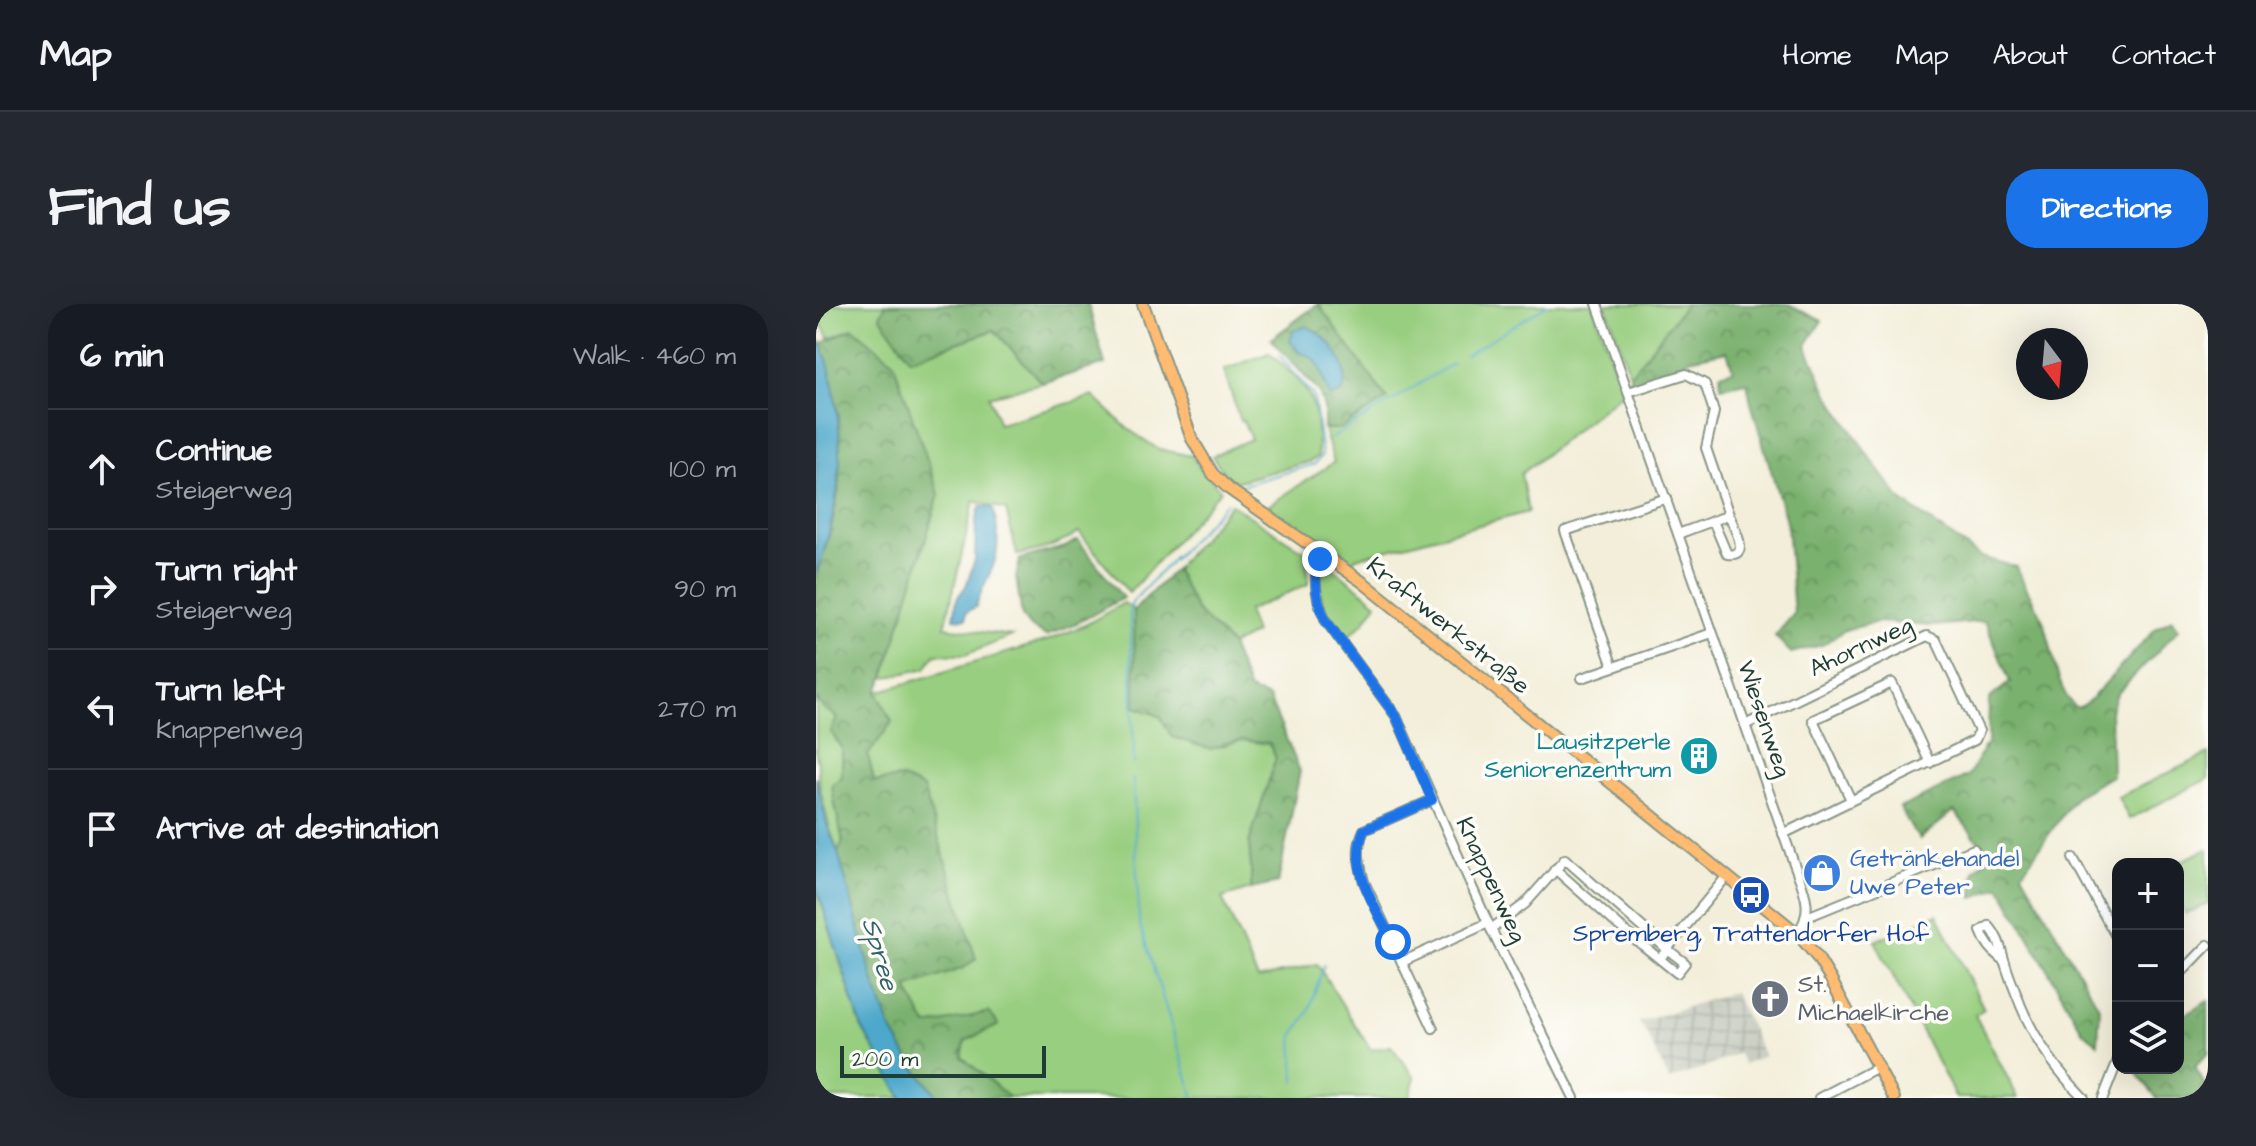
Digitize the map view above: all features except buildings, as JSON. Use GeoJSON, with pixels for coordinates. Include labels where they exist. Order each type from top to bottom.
{"type":"FeatureCollection","features":[{"type":"Feature","properties":{"kind":"main road","name":"Kraftwerkstraße"},"geometry":{"type":"LineString","coordinates":[[1143,304],[1192,439],[1213,474],[1237,496],[1364,583],[1797,933],[1819,959],[1894,1098]]}},
{"type":"Feature","properties":{"kind":"street","name":"Wiesenweg"},"geometry":{"type":"LineString","coordinates":[[1597,304],[1783,834],[1806,902],[1807,917]]}},
{"type":"Feature","properties":{"kind":"street"},"geometry":{"type":"LineString","coordinates":[[1628,392],[1686,374],[1705,384],[1714,412],[1706,448],[1740,545],[1736,555],[1727,554],[1713,521]]}},
{"type":"Feature","properties":{"kind":"street"},"geometry":{"type":"LineString","coordinates":[[1613,667],[1565,531],[1667,498]]}},
{"type":"Feature","properties":{"kind":"street"},"geometry":{"type":"LineString","coordinates":[[1678,534],[1729,515]]}},
{"type":"Feature","properties":{"kind":"street","name":"Knappenweg"},"geometry":{"type":"LineString","coordinates":[[1323,554],[1316,573],[1320,609],[1396,716],[1490,926],[1574,1098]]}},
{"type":"Feature","properties":{"kind":"street"},"geometry":{"type":"LineString","coordinates":[[1582,678],[1712,633]]}},
{"type":"Feature","properties":{"kind":"street","name":"Ahornweg"},"geometry":{"type":"LineString","coordinates":[[1745,725],[1927,636],[1936,640],[1979,731],[1975,740],[1930,763]]}},
{"type":"Feature","properties":{"kind":"street"},"geometry":{"type":"LineString","coordinates":[[1783,834],[1930,763],[1892,683],[1813,720],[1851,800]]}},
{"type":"Feature","properties":{"kind":"street"},"geometry":{"type":"LineString","coordinates":[[1432,800],[1364,830],[1358,844],[1364,882],[1433,1028]]}},
{"type":"Feature","properties":{"kind":"street"},"geometry":{"type":"LineString","coordinates":[[1797,933],[1807,917],[1974,849]]}},
{"type":"Feature","properties":{"kind":"street"},"geometry":{"type":"LineString","coordinates":[[2073,858],[2113,930]]}},
{"type":"Feature","properties":{"kind":"street"},"geometry":{"type":"LineString","coordinates":[[1402,962],[1490,926],[1525,904],[1555,869],[1565,859],[1685,963],[1677,973],[1555,869]]}},
{"type":"Feature","properties":{"kind":"street"},"geometry":{"type":"LineString","coordinates":[[1572,885],[1581,875]]}},
{"type":"Feature","properties":{"kind":"street"},"geometry":{"type":"LineString","coordinates":[[1660,959],[1727,876]]}},
{"type":"Feature","properties":{"kind":"street"},"geometry":{"type":"LineString","coordinates":[[1620,927],[1628,916]]}},
{"type":"Feature","properties":{"kind":"street"},"geometry":{"type":"LineString","coordinates":[[2184,970],[2208,945]]}},
{"type":"Feature","properties":{"kind":"street"},"geometry":{"type":"LineString","coordinates":[[2005,962],[2039,1044],[2084,1098]]}},
{"type":"Feature","properties":{"kind":"street"},"geometry":{"type":"LineString","coordinates":[[1824,1097],[1878,1067]]}},
{"type":"Feature","properties":{"kind":"street"},"geometry":{"type":"LineString","coordinates":[[2103,1098],[2112,1074]]}},
{"type":"Feature","properties":{"kind":"shaded area"},"geometry":{"type":"Polygon","coordinates":[[[1734,992],[1764,1056],[1744,1064],[1738,1053],[1669,1080],[1639,1022],[1734,992]]]}},
{"type":"Feature","properties":{"kind":"green space"},"geometry":{"type":"Polygon","coordinates":[[[816,304],[886,304],[880,316],[910,359],[995,330],[1042,383],[989,396],[999,424],[1093,396],[1128,429],[1158,449],[1192,456],[1221,490],[1129,593],[1079,532],[1057,544],[1017,555],[1006,510],[974,501],[945,627],[1012,636],[965,655],[935,654],[926,668],[884,678],[939,494],[853,328],[829,338],[816,315],[816,304]]]}},
{"type":"Feature","properties":{"kind":"green space"},"geometry":{"type":"Polygon","coordinates":[[[886,304],[1088,304],[1105,364],[1042,383],[994,330],[910,359],[880,316],[886,304]]]}},
{"type":"Feature","properties":{"kind":"green space"},"geometry":{"type":"Polygon","coordinates":[[[1318,304],[1592,304],[1623,392],[1521,474],[1528,512],[1356,558],[1347,566],[1268,506],[1334,462],[1324,429],[1340,429],[1387,399],[1318,304]]]}},
{"type":"Feature","properties":{"kind":"green space"},"geometry":{"type":"Polygon","coordinates":[[[1318,304],[1387,399],[1340,429],[1324,429],[1324,408],[1319,392],[1271,339],[1318,304]]]}},
{"type":"Feature","properties":{"kind":"green space"},"geometry":{"type":"Polygon","coordinates":[[[1606,304],[1686,304],[1630,375],[1606,304]]]}},
{"type":"Feature","properties":{"kind":"green space"},"geometry":{"type":"Polygon","coordinates":[[[1686,304],[1788,304],[1822,321],[1806,345],[1827,392],[1868,455],[1901,500],[1981,557],[2017,567],[2042,618],[2058,676],[2074,707],[2080,707],[2091,699],[2156,628],[2172,619],[2179,629],[2117,694],[2110,712],[2112,776],[2075,797],[2022,873],[2100,1009],[2098,1043],[2083,1032],[2000,886],[1973,898],[1974,871],[1992,854],[1954,811],[1920,839],[1900,808],[1969,775],[1988,741],[1989,699],[2010,682],[1985,621],[1933,626],[1878,622],[1845,630],[1822,645],[1791,653],[1775,636],[1794,614],[1787,524],[1747,382],[1721,387],[1720,374],[1733,370],[1727,351],[1689,359],[1674,372],[1631,385],[1630,375],[1686,304]]]}},
{"type":"Feature","properties":{"kind":"green space"},"geometry":{"type":"Polygon","coordinates":[[[853,328],[893,361],[939,494],[884,678],[877,692],[892,722],[868,755],[874,782],[901,778],[923,788],[976,959],[963,968],[907,988],[927,1026],[989,1012],[999,1025],[965,1041],[962,1057],[1010,1098],[939,1098],[913,1066],[891,1029],[874,983],[838,852],[843,842],[832,784],[842,777],[842,748],[831,732],[837,717],[823,708],[816,698],[816,575],[830,534],[840,482],[839,415],[822,343],[853,328]]]}},
{"type":"Feature","properties":{"kind":"green space"},"geometry":{"type":"Polygon","coordinates":[[[1269,353],[1308,394],[1317,423],[1318,456],[1312,461],[1231,483],[1212,456],[1251,439],[1243,420],[1240,421],[1224,370],[1269,353]]]}},
{"type":"Feature","properties":{"kind":"green space"},"geometry":{"type":"Polygon","coordinates":[[[1231,504],[1307,553],[1308,584],[1247,611],[1255,633],[1230,646],[1196,610],[1175,569],[1231,504]]]}},
{"type":"Feature","properties":{"kind":"green space"},"geometry":{"type":"Polygon","coordinates":[[[1078,540],[1123,598],[1046,636],[1029,626],[1022,616],[1016,578],[1020,559],[1065,547],[1078,540]]]}},
{"type":"Feature","properties":{"kind":"green space"},"geometry":{"type":"Polygon","coordinates":[[[1330,565],[1377,603],[1364,622],[1346,639],[1323,607],[1318,581],[1330,565]]]}},
{"type":"Feature","properties":{"kind":"green space"},"geometry":{"type":"Polygon","coordinates":[[[1175,569],[1196,610],[1231,645],[1249,690],[1269,698],[1300,771],[1278,883],[1251,889],[1249,843],[1276,758],[1269,744],[1242,740],[1210,749],[1172,737],[1160,716],[1135,707],[1134,610],[1175,569]]]}},
{"type":"Feature","properties":{"kind":"green space"},"geometry":{"type":"Polygon","coordinates":[[[1124,603],[1134,610],[1136,707],[1160,716],[1172,737],[1210,749],[1242,740],[1269,744],[1276,758],[1249,843],[1251,889],[1222,898],[1258,979],[1317,964],[1371,1050],[1391,1046],[1415,1077],[1409,1098],[1010,1098],[962,1058],[965,1041],[927,1026],[906,987],[963,968],[901,778],[874,782],[868,755],[892,722],[877,692],[1049,640],[1085,625],[1124,603]]]}},
{"type":"Feature","properties":{"kind":"green space"},"geometry":{"type":"Polygon","coordinates":[[[816,698],[823,708],[837,717],[831,732],[842,748],[842,777],[834,800],[843,842],[838,852],[819,781],[816,698]]]}},
{"type":"Feature","properties":{"kind":"green space"},"geometry":{"type":"Polygon","coordinates":[[[2208,754],[2208,779],[2129,819],[2118,797],[2208,754]]]}},
{"type":"Feature","properties":{"kind":"green space"},"geometry":{"type":"Polygon","coordinates":[[[2208,849],[2208,904],[2185,914],[2184,912],[2184,860],[2208,849]]]}},
{"type":"Feature","properties":{"kind":"green space"},"geometry":{"type":"Polygon","coordinates":[[[816,886],[861,1026],[902,1098],[816,1098],[816,886]]]}},
{"type":"Feature","properties":{"kind":"green space"},"geometry":{"type":"Polygon","coordinates":[[[1937,914],[1984,1009],[1975,1015],[2018,1098],[1956,1098],[1875,941],[1937,914]]]}},
{"type":"Feature","properties":{"kind":"green space"},"geometry":{"type":"Polygon","coordinates":[[[2208,1001],[2208,1053],[2195,1067],[2208,1094],[2200,1098],[2157,1098],[2137,1074],[2184,1074],[2184,1015],[2208,1001]]]}},
{"type":"Feature","properties":{"kind":"water"},"geometry":{"type":"Polygon","coordinates":[[[1307,326],[1324,338],[1338,354],[1345,374],[1342,393],[1331,397],[1317,364],[1308,355],[1300,353],[1290,341],[1294,330],[1307,326]]]}},
{"type":"Feature","properties":{"kind":"water"},"geometry":{"type":"Polygon","coordinates":[[[816,334],[825,352],[832,379],[840,459],[835,504],[816,575],[816,334]]]}},
{"type":"Feature","properties":{"kind":"water"},"geometry":{"type":"Polygon","coordinates":[[[980,507],[993,509],[997,553],[976,607],[966,612],[966,619],[954,618],[957,598],[966,586],[975,560],[976,521],[980,507]]]}},
{"type":"Feature","properties":{"kind":"water"},"geometry":{"type":"Polygon","coordinates":[[[816,777],[827,825],[838,852],[874,983],[891,1029],[913,1066],[939,1098],[902,1098],[861,1026],[816,886],[816,777]]]}},
{"type":"Feature","properties":{"kind":"waterway"},"geometry":{"type":"LineString","coordinates":[[1466,355],[1548,304]]}},
{"type":"Feature","properties":{"kind":"waterway"},"geometry":{"type":"LineString","coordinates":[[1240,486],[1315,464],[1322,455],[1314,397],[1280,356]]}},
{"type":"Feature","properties":{"kind":"waterway"},"geometry":{"type":"LineString","coordinates":[[1332,438],[1453,363]]}},
{"type":"Feature","properties":{"kind":"waterway"},"geometry":{"type":"LineString","coordinates":[[1134,764],[1130,608],[1133,601],[1227,502]]}},
{"type":"Feature","properties":{"kind":"waterway"},"geometry":{"type":"LineString","coordinates":[[1133,779],[1139,922],[1194,1098]]}},
{"type":"Feature","properties":{"kind":"waterway"},"geometry":{"type":"LineString","coordinates":[[1295,1082],[1293,1036],[1308,1013],[1324,965]]}},
{"type":"Feature","properties":{"kind":"place","name":"Lausitzperle Seniorenzentrum"},"geometry":{"type":"Point","coordinates":[1699,756]}},
{"type":"Feature","properties":{"kind":"place","name":"Getränkehandel Uwe Peter"},"geometry":{"type":"Point","coordinates":[1822,873]}},
{"type":"Feature","properties":{"kind":"place","name":"Spremberg, Trattendorfer Hof"},"geometry":{"type":"Point","coordinates":[1751,895]}},
{"type":"Feature","properties":{"kind":"place","name":"St. Michaelkirche"},"geometry":{"type":"Point","coordinates":[1770,999]}},
{"type":"Feature","properties":{"kind":"route"},"geometry":{"type":"LineString","coordinates":[[1320,559],[1316,583],[1320,609],[1396,716],[1432,800],[1364,830],[1358,844],[1364,882],[1393,942]]}},
{"type":"Feature","properties":{"kind":"water label","name":"Spree"},"geometry":{"type":"Point","coordinates":[880,954]}}]}
